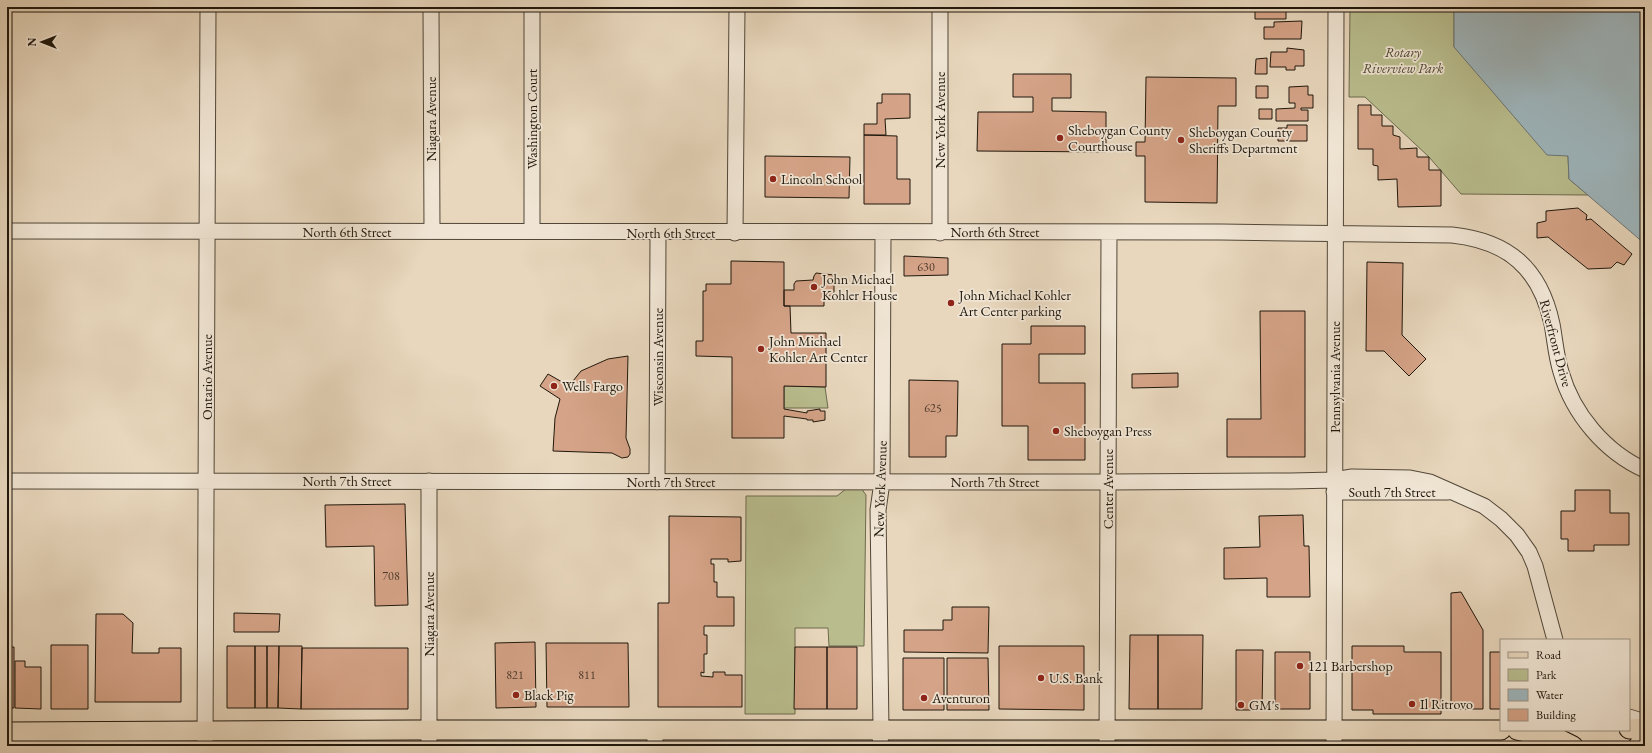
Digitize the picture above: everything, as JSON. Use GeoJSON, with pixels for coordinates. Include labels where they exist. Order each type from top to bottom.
{"type":"FeatureCollection","features":[{"type":"Feature","properties":{"kind":"main road"},"geometry":{"type":"LineString","coordinates":[[1630,729],[1645,728]]}},
{"type":"Feature","properties":{"kind":"main road"},"geometry":{"type":"LineString","coordinates":[[7,732],[205,739],[1334,738],[1500,730]]}},
{"type":"Feature","properties":{"kind":"main road"},"geometry":{"type":"LineString","coordinates":[[1521,731],[1561,740],[1573,746]]}},
{"type":"Feature","properties":{"kind":"main road"},"geometry":{"type":"LineString","coordinates":[[1638,746],[1645,744]]}},
{"type":"Feature","properties":{"kind":"street","name":"Ontario Avenue"},"geometry":{"type":"LineString","coordinates":[[205,739],[208,7]]}},
{"type":"Feature","properties":{"kind":"street","name":"Niagara Avenue"},"geometry":{"type":"LineString","coordinates":[[431,7],[432,231]]}},
{"type":"Feature","properties":{"kind":"street","name":"Washington Court"},"geometry":{"type":"LineString","coordinates":[[532,7],[532,231]]}},
{"type":"Feature","properties":{"kind":"street"},"geometry":{"type":"LineString","coordinates":[[735,233],[737,7]]}},
{"type":"Feature","properties":{"kind":"street","name":"New York Avenue"},"geometry":{"type":"LineString","coordinates":[[940,7],[940,233]]}},
{"type":"Feature","properties":{"kind":"street","name":"Pennsylvania Avenue"},"geometry":{"type":"LineString","coordinates":[[1334,738],[1336,7]]}},
{"type":"Feature","properties":{"kind":"street","name":"North 6th Street"},"geometry":{"type":"LineString","coordinates":[[7,231],[1335,234]]}},
{"type":"Feature","properties":{"kind":"street","name":"Wisconsin Avenue"},"geometry":{"type":"LineString","coordinates":[[657,482],[658,233]]}},
{"type":"Feature","properties":{"kind":"street","name":"New York Avenue"},"geometry":{"type":"LineString","coordinates":[[881,738],[878,510],[882,482],[883,233]]}},
{"type":"Feature","properties":{"kind":"street","name":"Center Avenue"},"geometry":{"type":"LineString","coordinates":[[1107,738],[1110,233]]}},
{"type":"Feature","properties":{"kind":"street","name":"Riverfront Drive"},"geometry":{"type":"LineString","coordinates":[[1335,234],[1452,235],[1480,239],[1508,253],[1526,268],[1537,282],[1544,295],[1552,325],[1560,371],[1567,390],[1577,409],[1604,442],[1621,456],[1645,470]]}},
{"type":"Feature","properties":{"kind":"street","name":"South 7th Street"},"geometry":{"type":"LineString","coordinates":[[1334,486],[1352,477],[1410,478],[1430,482],[1484,506],[1501,519],[1517,535],[1529,552],[1535,566],[1555,639]]}},
{"type":"Feature","properties":{"kind":"street","name":"North 7th Street"},"geometry":{"type":"LineString","coordinates":[[7,481],[1108,482],[1334,486]]}},
{"type":"Feature","properties":{"kind":"street","name":"Niagara Avenue"},"geometry":{"type":"LineString","coordinates":[[429,738],[430,481]]}},
{"type":"Feature","properties":{"kind":"street"},"geometry":{"type":"LineString","coordinates":[[1630,717],[1645,722]]}},
{"type":"Feature","properties":{"kind":"green space","name":"Rotary Riverview Park"},"geometry":{"type":"Polygon","coordinates":[[[1350,7],[1454,7],[1454,47],[1568,156],[1569,179],[1588,195],[1461,194],[1429,157],[1365,97],[1349,97],[1350,7]]]}},
{"type":"Feature","properties":{"kind":"green space"},"geometry":{"type":"Polygon","coordinates":[[[784,386],[825,387],[828,408],[784,408],[784,386]]]}},
{"type":"Feature","properties":{"kind":"green space"},"geometry":{"type":"Polygon","coordinates":[[[847,488],[861,488],[866,495],[864,646],[829,646],[828,628],[795,628],[795,714],[745,714],[746,496],[837,496],[847,488]]]}},
{"type":"Feature","properties":{"kind":"green space"},"geometry":{"type":"Polygon","coordinates":[[[7,740],[195,741],[195,746],[7,746],[7,740]]]}},
{"type":"Feature","properties":{"kind":"water"},"geometry":{"type":"Polygon","coordinates":[[[1454,7],[1645,7],[1645,244],[1569,179],[1568,156],[1547,155],[1454,47],[1454,7]]]}},
{"type":"Feature","properties":{"kind":"building"},"geometry":{"type":"Polygon","coordinates":[[[1255,7],[1286,7],[1286,19],[1255,19],[1255,7]]]}},
{"type":"Feature","properties":{"kind":"building"},"geometry":{"type":"Polygon","coordinates":[[[1302,21],[1301,39],[1264,39],[1264,27],[1274,27],[1274,22],[1302,21]]]}},
{"type":"Feature","properties":{"kind":"building"},"geometry":{"type":"Polygon","coordinates":[[[1287,48],[1304,50],[1304,66],[1295,66],[1295,70],[1286,70],[1286,67],[1270,67],[1271,52],[1287,52],[1287,48]]]}},
{"type":"Feature","properties":{"kind":"building"},"geometry":{"type":"Polygon","coordinates":[[[1267,58],[1267,74],[1255,74],[1256,59],[1267,58]]]}},
{"type":"Feature","properties":{"kind":"building"},"geometry":{"type":"Polygon","coordinates":[[[1013,74],[1071,74],[1071,98],[1052,98],[1052,111],[1106,112],[1106,152],[977,151],[978,112],[1033,112],[1033,97],[1013,97],[1013,74]]]}},
{"type":"Feature","properties":{"kind":"building","name":"Sheboygan County Sheriffs Department"},"geometry":{"type":"Polygon","coordinates":[[[1146,77],[1236,78],[1236,106],[1218,106],[1217,203],[1145,202],[1145,156],[1136,156],[1136,142],[1145,142],[1146,77]]]}},
{"type":"Feature","properties":{"kind":"building"},"geometry":{"type":"Polygon","coordinates":[[[1256,86],[1268,86],[1268,98],[1256,98],[1256,86]]]}},
{"type":"Feature","properties":{"kind":"building"},"geometry":{"type":"Polygon","coordinates":[[[1308,86],[1308,95],[1313,95],[1313,108],[1301,108],[1301,110],[1308,110],[1308,121],[1276,121],[1276,109],[1295,108],[1295,103],[1289,103],[1289,87],[1308,86]]]}},
{"type":"Feature","properties":{"kind":"building"},"geometry":{"type":"Polygon","coordinates":[[[882,94],[910,94],[910,118],[885,119],[886,135],[864,135],[864,124],[877,124],[877,103],[882,103],[882,94]]]}},
{"type":"Feature","properties":{"kind":"building"},"geometry":{"type":"Polygon","coordinates":[[[1358,105],[1371,105],[1371,115],[1382,115],[1382,126],[1393,126],[1393,135],[1400,137],[1400,149],[1417,148],[1417,157],[1429,157],[1429,170],[1441,170],[1441,206],[1398,207],[1397,179],[1378,180],[1378,166],[1373,165],[1373,149],[1358,149],[1358,105]]]}},
{"type":"Feature","properties":{"kind":"building"},"geometry":{"type":"Polygon","coordinates":[[[1259,109],[1272,109],[1272,119],[1259,119],[1259,109]]]}},
{"type":"Feature","properties":{"kind":"building"},"geometry":{"type":"Polygon","coordinates":[[[1287,125],[1307,125],[1307,141],[1278,141],[1278,128],[1287,128],[1287,125]]]}},
{"type":"Feature","properties":{"kind":"building"},"geometry":{"type":"Polygon","coordinates":[[[864,135],[897,136],[897,179],[910,179],[910,204],[864,204],[864,135]]]}},
{"type":"Feature","properties":{"kind":"building"},"geometry":{"type":"Polygon","coordinates":[[[765,156],[850,157],[849,198],[765,197],[765,156]]]}},
{"type":"Feature","properties":{"kind":"building"},"geometry":{"type":"Polygon","coordinates":[[[1578,208],[1587,215],[1586,220],[1591,219],[1632,254],[1624,265],[1617,262],[1611,268],[1588,269],[1548,237],[1537,238],[1537,223],[1546,221],[1546,211],[1578,208]]]}},
{"type":"Feature","properties":{"kind":"building"},"geometry":{"type":"Polygon","coordinates":[[[904,256],[948,258],[948,275],[904,276],[904,256]]]}},
{"type":"Feature","properties":{"kind":"building","name":"John Michael Kohler Art Center"},"geometry":{"type":"Polygon","coordinates":[[[731,261],[784,262],[784,306],[790,306],[791,333],[826,333],[826,387],[784,386],[784,409],[807,413],[807,411],[820,409],[820,411],[825,411],[825,420],[813,422],[813,420],[784,416],[784,438],[732,438],[732,357],[696,356],[696,341],[703,341],[703,291],[706,291],[706,284],[731,284],[731,261]]]}},
{"type":"Feature","properties":{"kind":"building"},"geometry":{"type":"Polygon","coordinates":[[[1367,262],[1403,263],[1402,335],[1426,359],[1409,376],[1384,351],[1366,351],[1367,262]]]}},
{"type":"Feature","properties":{"kind":"building","name":"John Michael Kohler House"},"geometry":{"type":"Polygon","coordinates":[[[816,273],[834,275],[834,296],[824,296],[824,306],[784,306],[784,290],[794,290],[794,284],[796,281],[813,280],[816,273]]]}},
{"type":"Feature","properties":{"kind":"building"},"geometry":{"type":"Polygon","coordinates":[[[1260,311],[1305,311],[1305,457],[1227,457],[1227,419],[1261,419],[1260,311]]]}},
{"type":"Feature","properties":{"kind":"building"},"geometry":{"type":"Polygon","coordinates":[[[1031,326],[1085,326],[1085,354],[1039,354],[1039,383],[1085,383],[1085,460],[1028,460],[1028,426],[1002,426],[1002,344],[1031,344],[1031,326]]]}},
{"type":"Feature","properties":{"kind":"building"},"geometry":{"type":"Polygon","coordinates":[[[628,356],[626,438],[630,449],[630,454],[628,457],[622,458],[612,453],[553,451],[555,418],[560,399],[540,386],[548,374],[569,386],[581,371],[608,359],[628,356]]]}},
{"type":"Feature","properties":{"kind":"building"},"geometry":{"type":"Polygon","coordinates":[[[1178,373],[1178,387],[1132,388],[1132,374],[1178,373]]]}},
{"type":"Feature","properties":{"kind":"building"},"geometry":{"type":"Polygon","coordinates":[[[909,380],[958,381],[957,436],[946,436],[946,457],[909,457],[909,380]]]}},
{"type":"Feature","properties":{"kind":"building"},"geometry":{"type":"Polygon","coordinates":[[[1575,490],[1610,490],[1610,513],[1629,513],[1629,545],[1594,545],[1594,551],[1568,551],[1568,539],[1561,539],[1561,511],[1575,511],[1575,490]]]}},
{"type":"Feature","properties":{"kind":"building"},"geometry":{"type":"Polygon","coordinates":[[[405,504],[408,605],[375,606],[374,546],[326,547],[325,505],[405,504]]]}},
{"type":"Feature","properties":{"kind":"building"},"geometry":{"type":"Polygon","coordinates":[[[1303,515],[1304,546],[1309,546],[1310,597],[1267,597],[1267,578],[1224,579],[1224,548],[1260,547],[1259,516],[1303,515]]]}},
{"type":"Feature","properties":{"kind":"building"},"geometry":{"type":"Polygon","coordinates":[[[669,516],[741,517],[741,561],[728,562],[728,559],[711,559],[711,564],[714,564],[714,582],[717,582],[717,597],[734,597],[734,626],[704,626],[704,635],[707,635],[707,654],[704,654],[704,673],[701,672],[701,676],[713,677],[713,672],[725,672],[725,675],[742,675],[742,707],[658,707],[658,603],[669,603],[669,516]]]}},
{"type":"Feature","properties":{"kind":"building"},"geometry":{"type":"Polygon","coordinates":[[[1461,592],[1483,630],[1483,709],[1451,709],[1451,593],[1461,592]]]}},
{"type":"Feature","properties":{"kind":"building"},"geometry":{"type":"Polygon","coordinates":[[[952,607],[989,607],[988,653],[904,652],[904,630],[943,630],[943,620],[952,620],[952,607]]]}},
{"type":"Feature","properties":{"kind":"building"},"geometry":{"type":"Polygon","coordinates":[[[234,613],[280,614],[279,632],[234,632],[234,613]]]}},
{"type":"Feature","properties":{"kind":"building"},"geometry":{"type":"Polygon","coordinates":[[[96,614],[123,614],[133,623],[132,653],[159,653],[159,648],[181,648],[181,702],[95,702],[96,614]]]}},
{"type":"Feature","properties":{"kind":"building"},"geometry":{"type":"Polygon","coordinates":[[[1130,635],[1158,635],[1158,709],[1129,709],[1130,635]]]}},
{"type":"Feature","properties":{"kind":"building"},"geometry":{"type":"Polygon","coordinates":[[[1158,635],[1203,635],[1202,709],[1158,709],[1158,635]]]}},
{"type":"Feature","properties":{"kind":"building"},"geometry":{"type":"Polygon","coordinates":[[[535,642],[536,707],[496,708],[495,643],[535,642]]]}},
{"type":"Feature","properties":{"kind":"building"},"geometry":{"type":"Polygon","coordinates":[[[546,643],[628,643],[629,707],[547,707],[546,643]]]}},
{"type":"Feature","properties":{"kind":"building"},"geometry":{"type":"Polygon","coordinates":[[[51,645],[88,645],[88,709],[51,709],[51,645]]]}},
{"type":"Feature","properties":{"kind":"building"},"geometry":{"type":"Polygon","coordinates":[[[227,646],[255,646],[255,708],[227,708],[227,646]]]}},
{"type":"Feature","properties":{"kind":"building"},"geometry":{"type":"Polygon","coordinates":[[[255,646],[267,646],[267,708],[255,708],[255,646]]]}},
{"type":"Feature","properties":{"kind":"building"},"geometry":{"type":"Polygon","coordinates":[[[267,646],[279,646],[278,708],[267,708],[267,646]]]}},
{"type":"Feature","properties":{"kind":"building"},"geometry":{"type":"Polygon","coordinates":[[[279,646],[302,646],[301,709],[278,708],[279,646]]]}},
{"type":"Feature","properties":{"kind":"building","name":"U.S. Bank"},"geometry":{"type":"Polygon","coordinates":[[[999,646],[1084,646],[1084,710],[999,709],[999,646]]]}},
{"type":"Feature","properties":{"kind":"building"},"geometry":{"type":"Polygon","coordinates":[[[1352,646],[1404,646],[1404,652],[1441,652],[1441,714],[1373,714],[1373,710],[1352,710],[1352,646]]]}},
{"type":"Feature","properties":{"kind":"building"},"geometry":{"type":"Polygon","coordinates":[[[7,647],[14,647],[14,708],[7,708],[7,647]]]}},
{"type":"Feature","properties":{"kind":"building"},"geometry":{"type":"Polygon","coordinates":[[[795,647],[827,647],[827,709],[794,709],[795,647]]]}},
{"type":"Feature","properties":{"kind":"building"},"geometry":{"type":"Polygon","coordinates":[[[827,647],[857,647],[857,709],[827,709],[827,647]]]}},
{"type":"Feature","properties":{"kind":"building"},"geometry":{"type":"Polygon","coordinates":[[[302,648],[408,648],[408,709],[301,709],[302,648]]]}},
{"type":"Feature","properties":{"kind":"building"},"geometry":{"type":"Polygon","coordinates":[[[1236,650],[1263,650],[1262,710],[1236,710],[1236,650]]]}},
{"type":"Feature","properties":{"kind":"building"},"geometry":{"type":"Polygon","coordinates":[[[1275,652],[1310,652],[1310,709],[1275,709],[1275,652]]]}},
{"type":"Feature","properties":{"kind":"building"},"geometry":{"type":"Polygon","coordinates":[[[1490,652],[1500,652],[1500,709],[1490,709],[1490,652]]]}},
{"type":"Feature","properties":{"kind":"building"},"geometry":{"type":"Polygon","coordinates":[[[903,658],[944,658],[944,710],[903,710],[903,658]]]}},
{"type":"Feature","properties":{"kind":"building"},"geometry":{"type":"Polygon","coordinates":[[[947,658],[988,658],[989,710],[947,710],[947,658]]]}},
{"type":"Feature","properties":{"kind":"building"},"geometry":{"type":"Polygon","coordinates":[[[15,661],[25,661],[25,667],[41,667],[41,709],[15,708],[15,661]]]}},
{"type":"Feature","properties":{"kind":"place","name":"Sheboygan County Courthouse"},"geometry":{"type":"Point","coordinates":[1060,138]}},
{"type":"Feature","properties":{"kind":"place","name":"Sheboygan County Sheriffs Department"},"geometry":{"type":"Point","coordinates":[1181,140]}},
{"type":"Feature","properties":{"kind":"place","name":"Lincoln School"},"geometry":{"type":"Point","coordinates":[773,179]}},
{"type":"Feature","properties":{"kind":"place","name":"John Michael Kohler House"},"geometry":{"type":"Point","coordinates":[814,287]}},
{"type":"Feature","properties":{"kind":"place","name":"John Michael Kohler Art Center parking"},"geometry":{"type":"Point","coordinates":[951,303]}},
{"type":"Feature","properties":{"kind":"place","name":"John Michael Kohler Art Center"},"geometry":{"type":"Point","coordinates":[761,349]}},
{"type":"Feature","properties":{"kind":"place","name":"Wells Fargo"},"geometry":{"type":"Point","coordinates":[554,386]}},
{"type":"Feature","properties":{"kind":"place","name":"Sheboygan Press"},"geometry":{"type":"Point","coordinates":[1056,431]}},
{"type":"Feature","properties":{"kind":"place","name":"121 Barbershop"},"geometry":{"type":"Point","coordinates":[1300,666]}},
{"type":"Feature","properties":{"kind":"place","name":"U.S. Bank"},"geometry":{"type":"Point","coordinates":[1041,678]}},
{"type":"Feature","properties":{"kind":"place","name":"Black Pig"},"geometry":{"type":"Point","coordinates":[516,695]}},
{"type":"Feature","properties":{"kind":"place","name":"Aventuron"},"geometry":{"type":"Point","coordinates":[924,698]}},
{"type":"Feature","properties":{"kind":"place","name":"Il Ritrovo"},"geometry":{"type":"Point","coordinates":[1412,704]}},
{"type":"Feature","properties":{"kind":"place","name":"GM's"},"geometry":{"type":"Point","coordinates":[1241,705]}}]}
